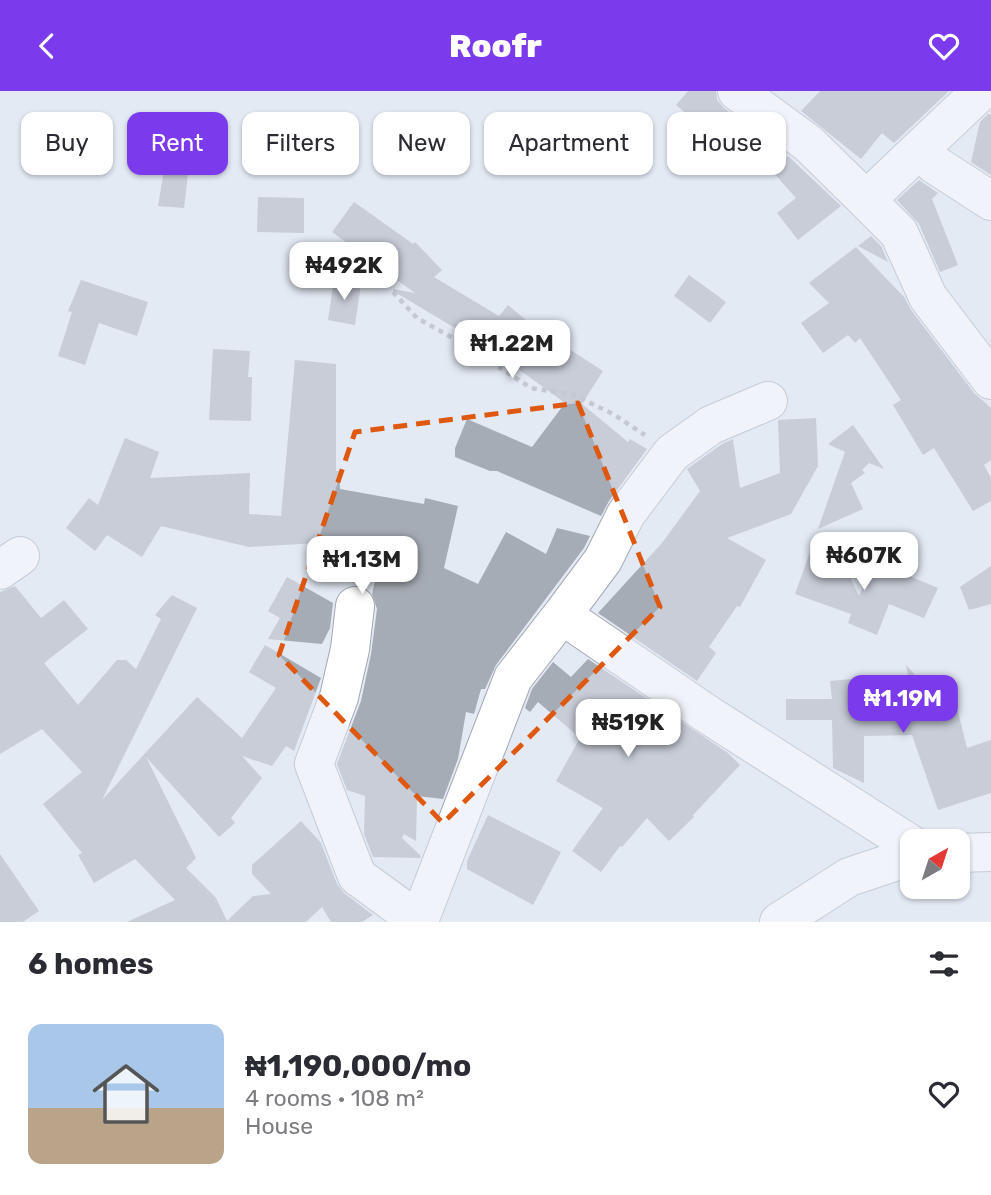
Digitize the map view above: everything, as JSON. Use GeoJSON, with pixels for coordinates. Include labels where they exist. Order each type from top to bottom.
{"type":"FeatureCollection","features":[{"type":"Feature","properties":{"kind":"street"},"geometry":{"type":"LineString","coordinates":[[737,91],[809,144],[899,233],[928,297],[991,380]]}},
{"type":"Feature","properties":{"kind":"street"},"geometry":{"type":"LineString","coordinates":[[866,200],[981,91]]}},
{"type":"Feature","properties":{"kind":"street"},"geometry":{"type":"LineString","coordinates":[[920,149],[934,164],[991,201]]}},
{"type":"Feature","properties":{"kind":"street"},"geometry":{"type":"LineString","coordinates":[[355,606],[350,649],[339,698],[314,764],[357,876],[420,921],[513,678],[603,560],[626,514],[672,453],[711,425],[768,401]]}},
{"type":"Feature","properties":{"kind":"street"},"geometry":{"type":"LineString","coordinates":[[562,615],[707,714],[900,837]]}},
{"type":"Feature","properties":{"kind":"street"},"geometry":{"type":"LineString","coordinates":[[970,853],[991,852]]}},
{"type":"Feature","properties":{"kind":"street"},"geometry":{"type":"LineString","coordinates":[[779,922],[849,877],[900,860]]}},
{"type":"Feature","properties":{"kind":"path"},"geometry":{"type":"LineString","coordinates":[[393,292],[417,318],[462,343],[531,388],[574,395],[613,414],[672,453]]}},
{"type":"Feature","properties":{"kind":"highlighted area"},"geometry":{"type":"Polygon","coordinates":[[[578,403],[660,607],[443,823],[279,655],[355,432],[578,403]]]}},
{"type":"Feature","properties":{"kind":"building"},"geometry":{"type":"Polygon","coordinates":[[[688,91],[716,91],[717,100],[729,112],[684,112],[676,105],[688,91]]]}},
{"type":"Feature","properties":{"kind":"building"},"geometry":{"type":"Polygon","coordinates":[[[820,91],[949,91],[894,143],[882,133],[861,159],[801,111],[820,91]]]}},
{"type":"Feature","properties":{"kind":"building"},"geometry":{"type":"Polygon","coordinates":[[[991,114],[991,175],[971,162],[980,122],[991,114]]]}},
{"type":"Feature","properties":{"kind":"building"},"geometry":{"type":"Polygon","coordinates":[[[788,156],[841,206],[798,240],[777,213],[796,198],[775,175],[786,175],[788,156]]]}},
{"type":"Feature","properties":{"kind":"building"},"geometry":{"type":"Polygon","coordinates":[[[163,175],[188,175],[184,208],[158,206],[163,175]]]}},
{"type":"Feature","properties":{"kind":"building"},"geometry":{"type":"Polygon","coordinates":[[[919,180],[938,193],[932,199],[958,265],[940,272],[919,224],[897,200],[919,180]]]}},
{"type":"Feature","properties":{"kind":"building"},"geometry":{"type":"Polygon","coordinates":[[[258,197],[304,198],[304,233],[257,232],[258,197]]]}},
{"type":"Feature","properties":{"kind":"building"},"geometry":{"type":"Polygon","coordinates":[[[354,202],[413,244],[415,242],[442,270],[434,277],[499,316],[508,305],[539,331],[541,327],[603,371],[582,404],[628,442],[630,439],[647,449],[601,516],[497,471],[490,471],[455,457],[455,448],[467,419],[532,447],[565,403],[502,357],[459,321],[455,328],[393,291],[415,293],[387,273],[366,253],[366,257],[332,232],[354,202]]]}},
{"type":"Feature","properties":{"kind":"building"},"geometry":{"type":"Polygon","coordinates":[[[871,236],[881,246],[888,262],[858,246],[871,236]]]}},
{"type":"Feature","properties":{"kind":"building"},"geometry":{"type":"Polygon","coordinates":[[[856,247],[904,297],[974,393],[991,408],[991,460],[984,465],[991,478],[991,501],[973,511],[934,448],[923,455],[893,405],[901,400],[860,338],[855,343],[848,335],[823,353],[801,323],[829,303],[809,283],[856,247]]]}},
{"type":"Feature","properties":{"kind":"building"},"geometry":{"type":"Polygon","coordinates":[[[689,275],[726,302],[710,323],[674,296],[689,275]]]}},
{"type":"Feature","properties":{"kind":"building"},"geometry":{"type":"Polygon","coordinates":[[[334,279],[361,284],[355,325],[328,320],[334,279]]]}},
{"type":"Feature","properties":{"kind":"building"},"geometry":{"type":"Polygon","coordinates":[[[81,280],[148,302],[137,336],[99,323],[85,365],[58,356],[72,312],[68,311],[81,280]]]}},
{"type":"Feature","properties":{"kind":"building"},"geometry":{"type":"Polygon","coordinates":[[[213,349],[250,351],[248,377],[252,377],[251,421],[209,420],[213,349]]]}},
{"type":"Feature","properties":{"kind":"building"},"geometry":{"type":"Polygon","coordinates":[[[295,360],[336,364],[336,471],[339,471],[340,489],[424,504],[425,498],[458,506],[444,568],[478,584],[506,532],[546,554],[557,528],[590,536],[584,548],[496,665],[485,689],[481,689],[474,714],[466,712],[458,759],[443,799],[417,796],[416,841],[404,834],[402,838],[420,858],[373,857],[364,834],[365,796],[347,790],[337,764],[361,701],[377,609],[372,594],[385,539],[249,547],[161,526],[142,557],[107,535],[95,551],[66,528],[89,498],[98,505],[125,438],[159,452],[150,478],[250,473],[249,514],[281,516],[295,360]]]}},
{"type":"Feature","properties":{"kind":"building"},"geometry":{"type":"Polygon","coordinates":[[[816,418],[818,466],[791,514],[727,538],[766,560],[740,607],[737,606],[709,647],[716,653],[697,681],[598,613],[662,543],[700,491],[687,469],[733,439],[740,488],[780,473],[778,420],[816,418]]]}},
{"type":"Feature","properties":{"kind":"building"},"geometry":{"type":"Polygon","coordinates":[[[853,425],[884,469],[869,463],[862,470],[865,473],[851,483],[863,509],[818,529],[845,452],[828,444],[853,425]]]}},
{"type":"Feature","properties":{"kind":"building"},"geometry":{"type":"Polygon","coordinates":[[[810,552],[844,564],[859,596],[873,561],[938,588],[924,618],[889,604],[877,635],[848,623],[851,614],[795,594],[810,552]]]}},
{"type":"Feature","properties":{"kind":"building"},"geometry":{"type":"Polygon","coordinates":[[[991,566],[991,604],[969,610],[960,587],[991,566]]]}},
{"type":"Feature","properties":{"kind":"building"},"geometry":{"type":"Polygon","coordinates":[[[287,577],[333,603],[330,628],[322,644],[268,639],[280,618],[268,611],[287,577]]]}},
{"type":"Feature","properties":{"kind":"building"},"geometry":{"type":"Polygon","coordinates":[[[15,586],[41,618],[64,600],[88,629],[44,663],[78,705],[117,660],[126,660],[136,669],[161,619],[155,615],[172,595],[197,608],[102,800],[197,697],[242,738],[276,688],[249,672],[265,645],[321,678],[294,751],[286,746],[272,766],[242,756],[262,778],[231,818],[235,823],[219,837],[146,757],[196,858],[186,868],[216,898],[227,921],[253,896],[271,894],[252,874],[252,865],[301,821],[321,843],[337,884],[344,893],[373,915],[362,922],[331,922],[322,907],[306,922],[127,922],[175,900],[135,859],[94,883],[78,855],[82,853],[43,804],[82,772],[42,729],[0,754],[0,592],[15,586]]]}},
{"type":"Feature","properties":{"kind":"building"},"geometry":{"type":"Polygon","coordinates":[[[588,659],[728,753],[740,765],[669,841],[647,818],[622,847],[620,846],[601,872],[572,851],[603,808],[556,781],[580,738],[538,702],[530,712],[525,708],[532,689],[553,662],[571,677],[588,659]]]}},
{"type":"Feature","properties":{"kind":"building"},"geometry":{"type":"Polygon","coordinates":[[[906,665],[936,698],[953,692],[967,748],[991,740],[991,793],[938,810],[912,735],[864,736],[864,783],[833,768],[832,720],[786,720],[786,699],[832,699],[830,681],[863,678],[865,697],[912,696],[906,665]]]}},
{"type":"Feature","properties":{"kind":"building"},"geometry":{"type":"Polygon","coordinates":[[[488,815],[561,852],[533,905],[467,869],[467,861],[488,815]]]}},
{"type":"Feature","properties":{"kind":"building"},"geometry":{"type":"Polygon","coordinates":[[[0,854],[39,911],[23,922],[0,922],[0,854]]]}}]}
